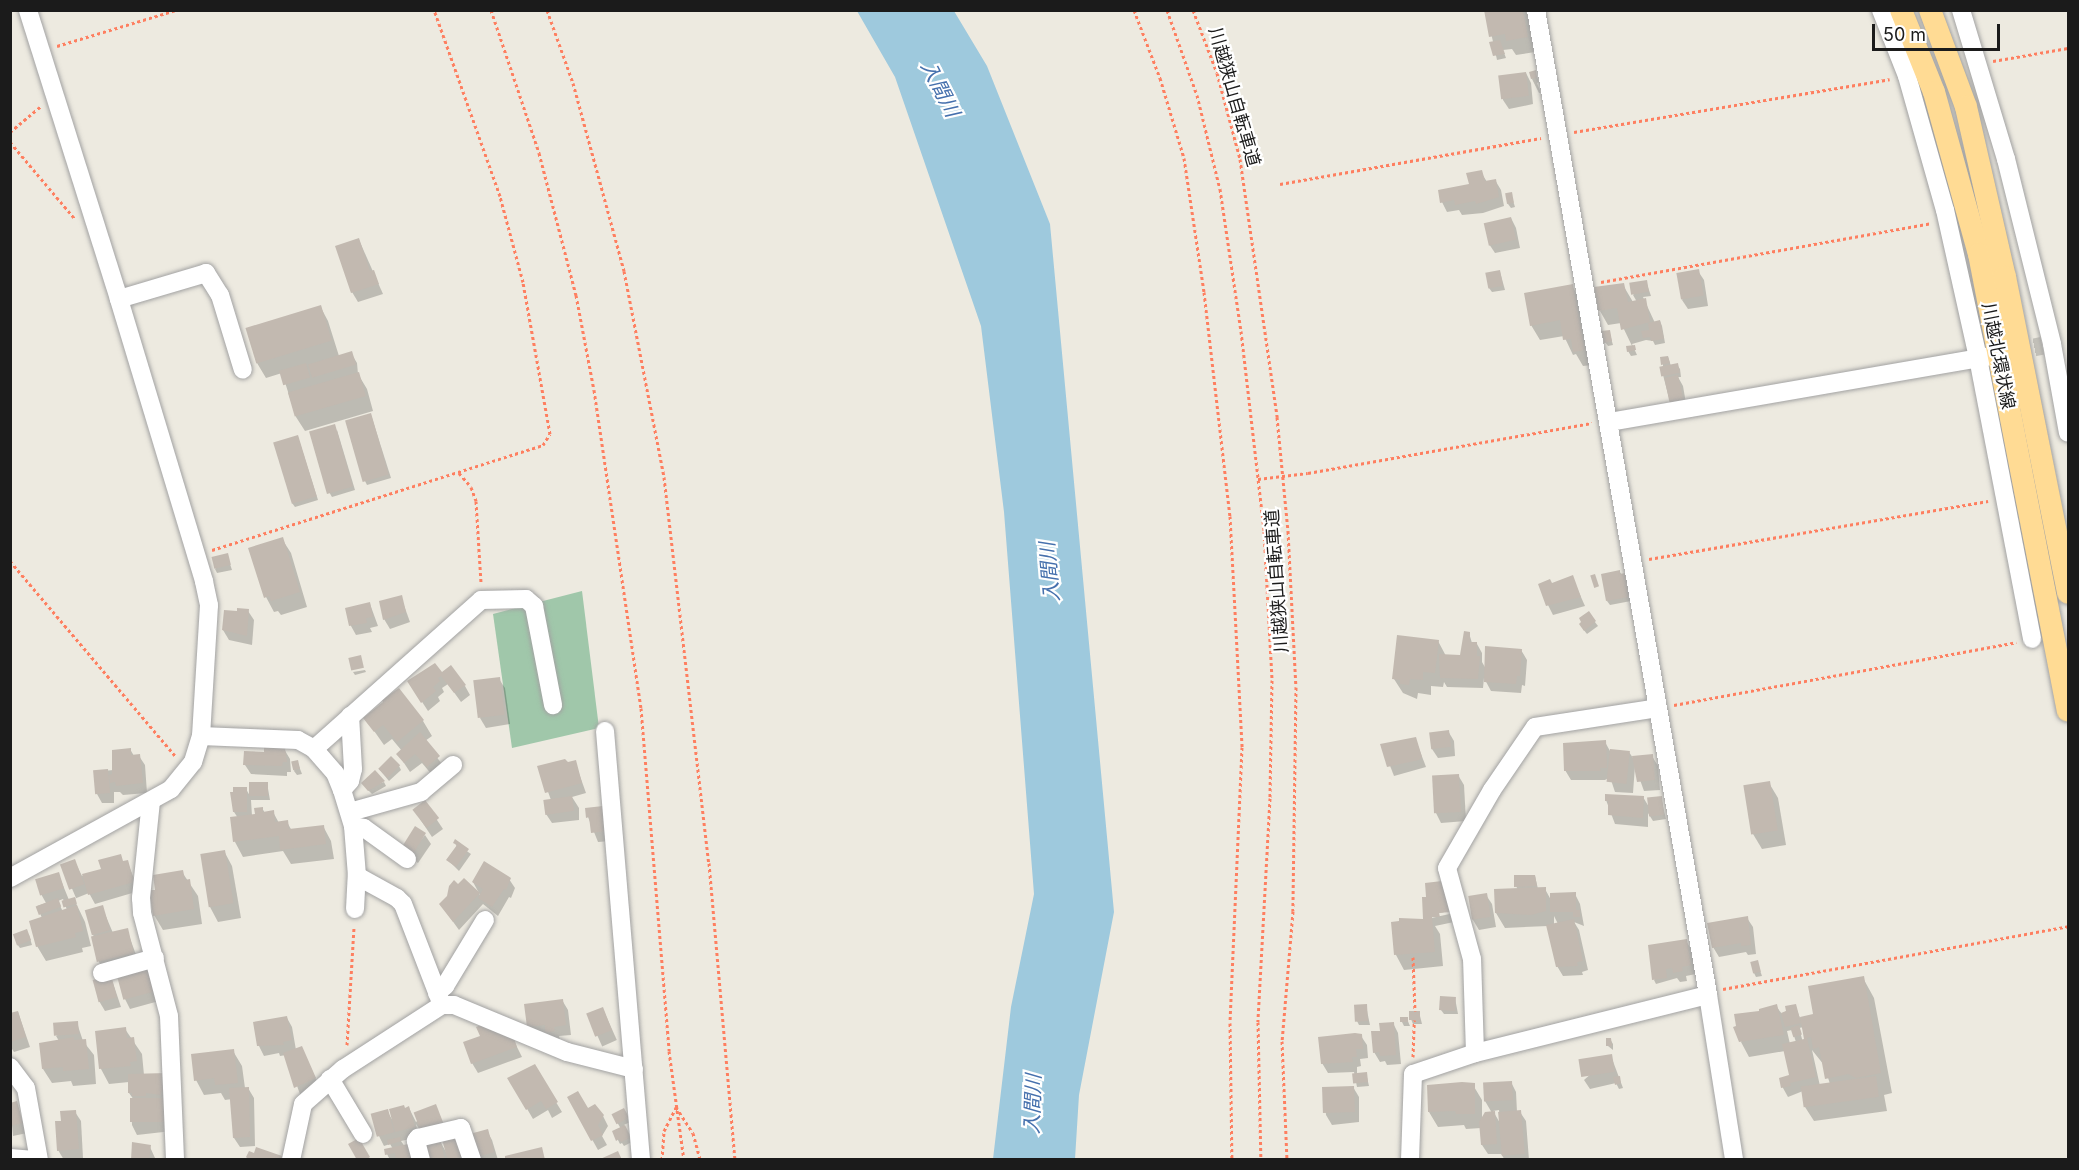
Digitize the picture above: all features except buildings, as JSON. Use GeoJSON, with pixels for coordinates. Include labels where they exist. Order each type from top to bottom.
{"type":"FeatureCollection","features":[{"type":"Feature","properties":{"kind":"main road","name":"川越北環状線"},"geometry":{"type":"LineString","coordinates":[[1901,10],[1934,92],[1979,254],[2068,710]]}},
{"type":"Feature","properties":{"kind":"main road","name":"川越北環状線"},"geometry":{"type":"LineString","coordinates":[[1930,10],[1966,107],[2006,277],[2068,593]]}},
{"type":"Feature","properties":{"kind":"street"},"geometry":{"type":"LineString","coordinates":[[10,878],[171,789],[187,770],[201,735],[209,605],[119,298],[28,10]]}},
{"type":"Feature","properties":{"kind":"street"},"geometry":{"type":"LineString","coordinates":[[1536,10],[1708,995],[1734,1160]]}},
{"type":"Feature","properties":{"kind":"street"},"geometry":{"type":"LineString","coordinates":[[1881,10],[1907,76],[1948,220],[1983,357],[2005,498],[2032,639]]}},
{"type":"Feature","properties":{"kind":"street"},"geometry":{"type":"LineString","coordinates":[[1961,10],[1979,63],[2006,159],[2054,344],[2068,433]]}},
{"type":"Feature","properties":{"kind":"street"},"geometry":{"type":"LineString","coordinates":[[119,298],[206,273],[220,295],[243,370]]}},
{"type":"Feature","properties":{"kind":"street"},"geometry":{"type":"LineString","coordinates":[[1609,422],[1983,357]]}},
{"type":"Feature","properties":{"kind":"street"},"geometry":{"type":"LineString","coordinates":[[314,748],[481,600],[526,599],[534,606],[553,705]]}},
{"type":"Feature","properties":{"kind":"street"},"geometry":{"type":"LineString","coordinates":[[1475,1053],[1472,959],[1447,868],[1492,790],[1535,728],[1658,708]]}},
{"type":"Feature","properties":{"kind":"street"},"geometry":{"type":"LineString","coordinates":[[342,790],[350,781],[353,769],[350,716]]}},
{"type":"Feature","properties":{"kind":"street"},"geometry":{"type":"LineString","coordinates":[[605,731],[641,1160]]}},
{"type":"Feature","properties":{"kind":"street"},"geometry":{"type":"LineString","coordinates":[[201,735],[298,740],[314,748],[334,772],[352,819],[357,876],[355,909]]}},
{"type":"Feature","properties":{"kind":"street"},"geometry":{"type":"LineString","coordinates":[[352,819],[421,792],[453,765]]}},
{"type":"Feature","properties":{"kind":"street"},"geometry":{"type":"LineString","coordinates":[[151,801],[141,898],[142,913],[169,1016],[175,1160]]}},
{"type":"Feature","properties":{"kind":"street"},"geometry":{"type":"LineString","coordinates":[[352,819],[407,859]]}},
{"type":"Feature","properties":{"kind":"street"},"geometry":{"type":"LineString","coordinates":[[357,876],[398,898],[403,904],[440,999],[567,1052],[634,1069]]}},
{"type":"Feature","properties":{"kind":"street"},"geometry":{"type":"LineString","coordinates":[[291,1160],[297,1123],[303,1104],[336,1075],[440,999],[485,920]]}},
{"type":"Feature","properties":{"kind":"street"},"geometry":{"type":"LineString","coordinates":[[102,973],[155,958]]}},
{"type":"Feature","properties":{"kind":"street"},"geometry":{"type":"LineString","coordinates":[[1410,1160],[1413,1074],[1475,1053],[1708,995]]}},
{"type":"Feature","properties":{"kind":"street"},"geometry":{"type":"LineString","coordinates":[[10,1066],[26,1088],[39,1160]]}},
{"type":"Feature","properties":{"kind":"street"},"geometry":{"type":"LineString","coordinates":[[336,1075],[363,1134]]}},
{"type":"Feature","properties":{"kind":"street"},"geometry":{"type":"LineString","coordinates":[[421,1160],[416,1141],[418,1138],[461,1128],[472,1160]]}},
{"type":"Feature","properties":{"kind":"street"},"geometry":{"type":"LineString","coordinates":[[10,1158],[31,1160]]}},
{"type":"Feature","properties":{"kind":"path"},"geometry":{"type":"LineString","coordinates":[[41,51],[176,10]]}},
{"type":"Feature","properties":{"kind":"path"},"geometry":{"type":"LineString","coordinates":[[196,555],[543,445],[550,434],[523,282],[503,207],[434,10]]}},
{"type":"Feature","properties":{"kind":"path"},"geometry":{"type":"LineString","coordinates":[[491,10],[539,153],[576,294],[594,390],[641,708],[676,1107],[684,1160]]}},
{"type":"Feature","properties":{"kind":"path"},"geometry":{"type":"LineString","coordinates":[[547,10],[573,82],[624,271],[664,477],[709,863],[735,1160]]}},
{"type":"Feature","properties":{"kind":"path"},"geometry":{"type":"LineString","coordinates":[[1134,10],[1160,78],[1184,158],[1204,292],[1230,516],[1242,747],[1230,1023],[1232,1160]]}},
{"type":"Feature","properties":{"kind":"path"},"geometry":{"type":"LineString","coordinates":[[1167,10],[1197,94],[1220,189],[1258,479],[1272,680],[1270,798],[1258,1022],[1261,1160]]}},
{"type":"Feature","properties":{"kind":"path","name":"川越狭山自転車道"},"geometry":{"type":"LineString","coordinates":[[1193,10],[1217,73],[1240,159],[1254,242],[1282,476],[1296,687],[1293,911],[1282,1041],[1287,1160]]}},
{"type":"Feature","properties":{"kind":"path"},"geometry":{"type":"LineString","coordinates":[[1979,63],[2068,48]]}},
{"type":"Feature","properties":{"kind":"path"},"geometry":{"type":"LineString","coordinates":[[1280,184],[1907,76]]}},
{"type":"Feature","properties":{"kind":"path"},"geometry":{"type":"LineString","coordinates":[[10,132],[54,95]]}},
{"type":"Feature","properties":{"kind":"path"},"geometry":{"type":"LineString","coordinates":[[10,142],[83,228],[97,232]]}},
{"type":"Feature","properties":{"kind":"path"},"geometry":{"type":"LineString","coordinates":[[1584,285],[1948,220]]}},
{"type":"Feature","properties":{"kind":"path"},"geometry":{"type":"LineString","coordinates":[[1258,479],[1308,473],[1609,422]]}},
{"type":"Feature","properties":{"kind":"path"},"geometry":{"type":"LineString","coordinates":[[459,473],[471,487],[476,501],[481,600]]}},
{"type":"Feature","properties":{"kind":"path"},"geometry":{"type":"LineString","coordinates":[[1633,562],[2005,498]]}},
{"type":"Feature","properties":{"kind":"path"},"geometry":{"type":"LineString","coordinates":[[10,561],[187,770]]}},
{"type":"Feature","properties":{"kind":"path"},"geometry":{"type":"LineString","coordinates":[[1658,708],[1878,670],[2032,639]]}},
{"type":"Feature","properties":{"kind":"path"},"geometry":{"type":"LineString","coordinates":[[336,1075],[348,1041],[355,909]]}},
{"type":"Feature","properties":{"kind":"path"},"geometry":{"type":"LineString","coordinates":[[1708,995],[1723,989],[2068,926]]}},
{"type":"Feature","properties":{"kind":"path"},"geometry":{"type":"LineString","coordinates":[[1413,957],[1414,1011]]}},
{"type":"Feature","properties":{"kind":"path"},"geometry":{"type":"LineString","coordinates":[[1413,1074],[1414,1020]]}},
{"type":"Feature","properties":{"kind":"path"},"geometry":{"type":"LineString","coordinates":[[662,1160],[663,1131],[676,1107]]}},
{"type":"Feature","properties":{"kind":"path"},"geometry":{"type":"LineString","coordinates":[[676,1107],[693,1133],[700,1160]]}},
{"type":"Feature","properties":{"kind":"green space"},"geometry":{"type":"Polygon","coordinates":[[[582,591],[599,728],[512,748],[493,614],[582,591]]]}},
{"type":"Feature","properties":{"kind":"water","name":"入間川"},"geometry":{"type":"Polygon","coordinates":[[[857,11],[954,11],[987,66],[1050,224],[1114,912],[1079,1095],[1075,1159],[993,1159],[1011,1007],[1034,894],[1004,512],[981,326],[895,77],[857,11]]]}},
{"type":"Feature","properties":{"kind":"tunnel"},"geometry":{"type":"LineString","coordinates":[[2008,353],[2042,346]]}}]}
